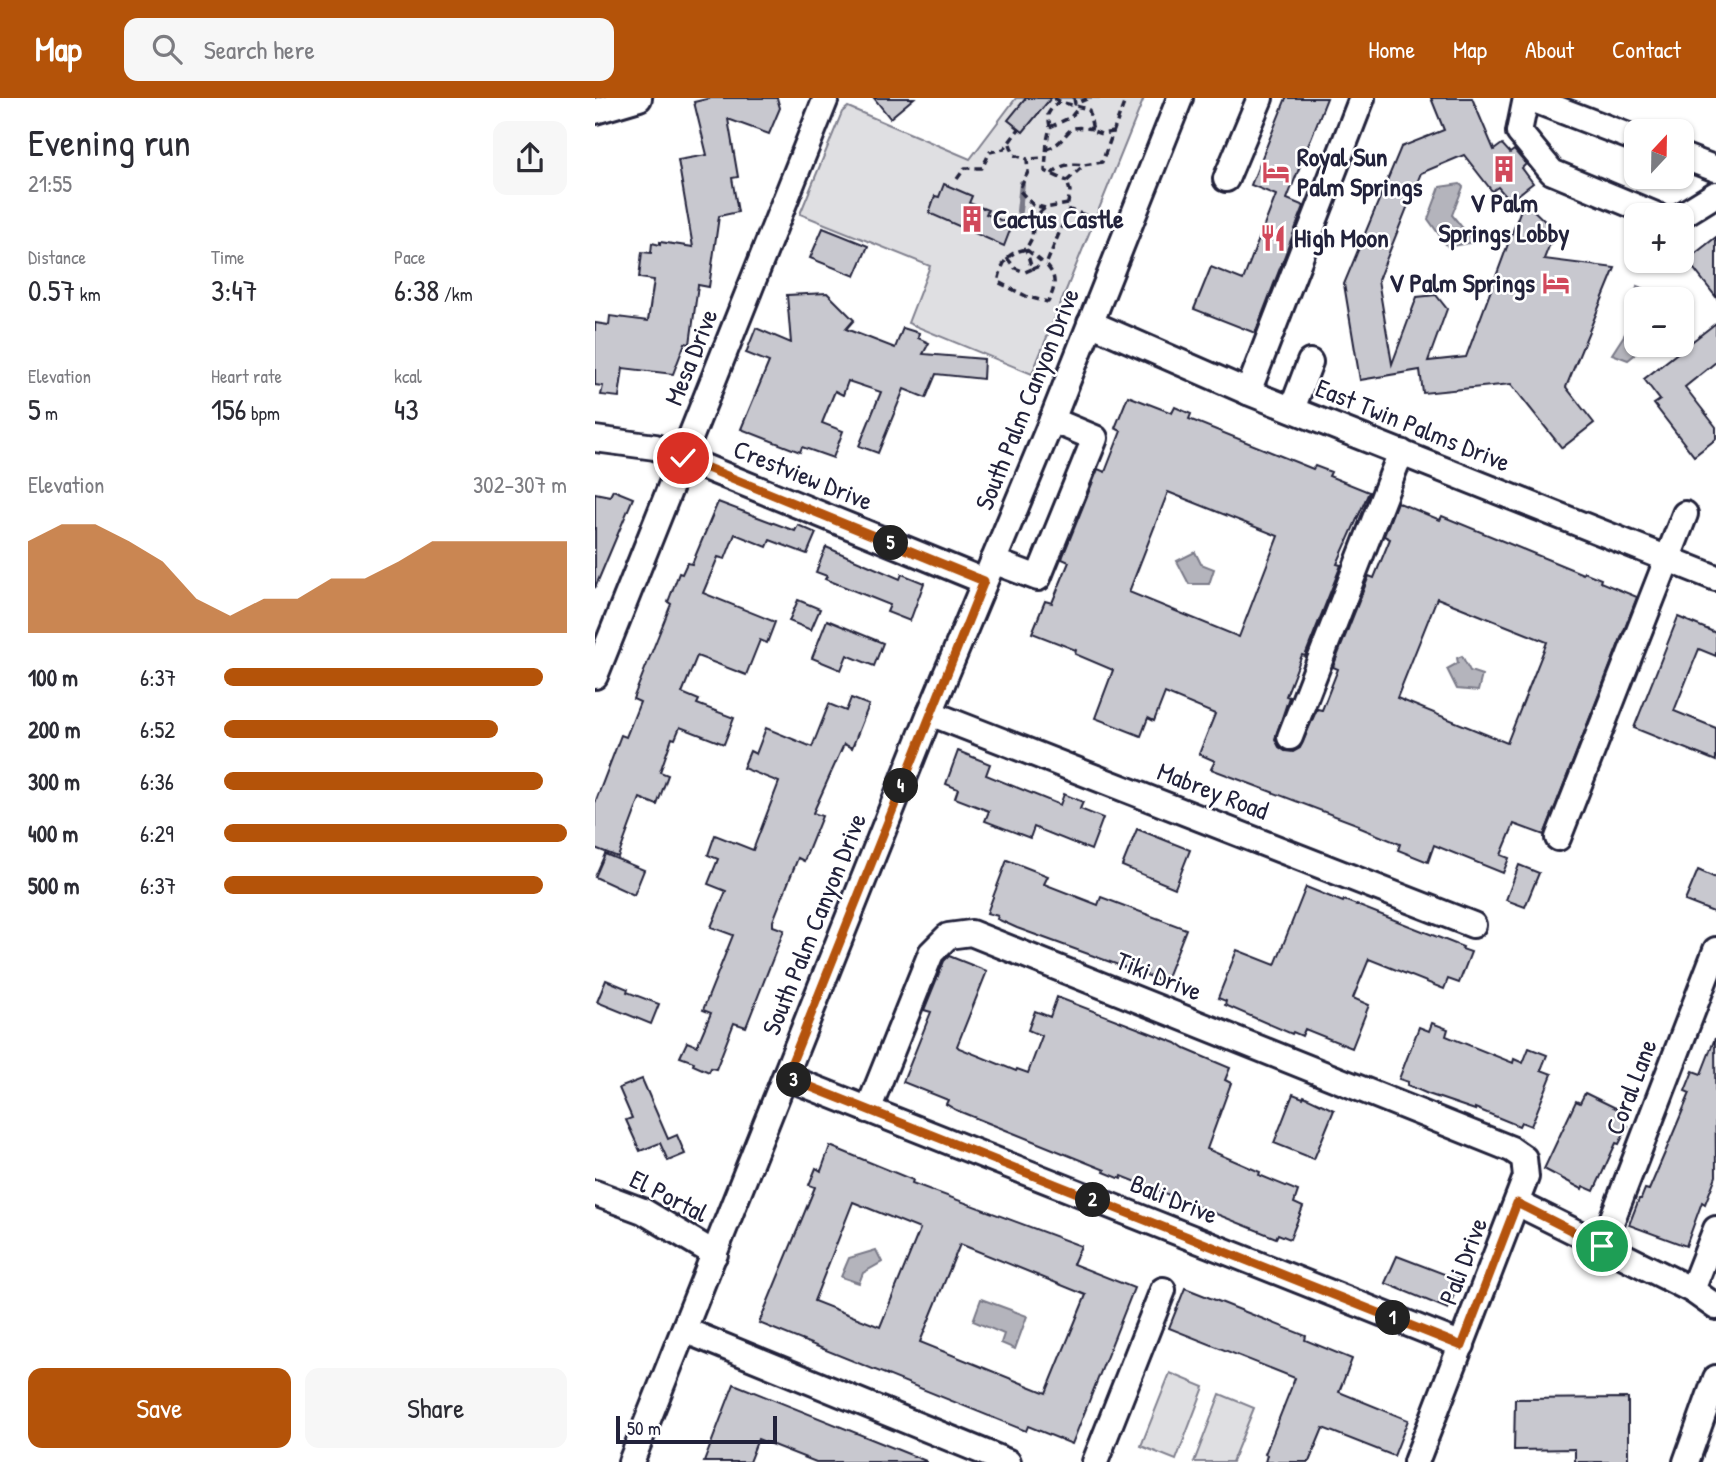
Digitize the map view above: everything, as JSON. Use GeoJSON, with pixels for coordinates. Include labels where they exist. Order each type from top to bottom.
{"type":"FeatureCollection","features":[{"type":"Feature","properties":{"kind":"street"},"geometry":{"type":"LineString","coordinates":[[595,111],[639,98]]}},
{"type":"Feature","properties":{"kind":"street","name":"Mesa Drive"},"geometry":{"type":"LineString","coordinates":[[595,676],[826,98]]}},
{"type":"Feature","properties":{"kind":"street","name":"South Palm Canyon Drive"},"geometry":{"type":"LineString","coordinates":[[631,1462],[930,713],[1052,420],[1180,98]]}},
{"type":"Feature","properties":{"kind":"street"},"geometry":{"type":"LineString","coordinates":[[1226,179],[1260,98]]}},
{"type":"Feature","properties":{"kind":"street"},"geometry":{"type":"LineString","coordinates":[[1248,392],[1362,98]]}},
{"type":"Feature","properties":{"kind":"street"},"geometry":{"type":"LineString","coordinates":[[1624,134],[1527,98],[1519,132],[1552,173],[1626,203]]}},
{"type":"Feature","properties":{"kind":"street"},"geometry":{"type":"LineString","coordinates":[[1694,161],[1716,169]]}},
{"type":"Feature","properties":{"kind":"street"},"geometry":{"type":"LineString","coordinates":[[1694,208],[1716,194]]}},
{"type":"Feature","properties":{"kind":"street","name":"East Twin Palms Drive"},"geometry":{"type":"LineString","coordinates":[[1090,323],[1248,392],[1716,578]]}},
{"type":"Feature","properties":{"kind":"street"},"geometry":{"type":"LineString","coordinates":[[1292,409],[1310,362]]}},
{"type":"Feature","properties":{"kind":"street","name":"Crestview Drive"},"geometry":{"type":"LineString","coordinates":[[595,439],[655,447],[989,571],[1038,578],[1095,438],[1052,420]]}},
{"type":"Feature","properties":{"kind":"street"},"geometry":{"type":"LineString","coordinates":[[1290,737],[1401,452]]}},
{"type":"Feature","properties":{"kind":"street"},"geometry":{"type":"LineString","coordinates":[[1558,838],[1685,514]]}},
{"type":"Feature","properties":{"kind":"street","name":"Mabrey Road"},"geometry":{"type":"LineString","coordinates":[[930,713],[1473,925]]}},
{"type":"Feature","properties":{"kind":"street","name":"Tiki Drive"},"geometry":{"type":"LineString","coordinates":[[868,1110],[931,953],[948,936],[971,933],[1511,1149],[1524,1158]]}},
{"type":"Feature","properties":{"kind":"street","name":"Coral Lane"},"geometry":{"type":"LineString","coordinates":[[1602,1246],[1716,950]]}},
{"type":"Feature","properties":{"kind":"street","name":"Bali Drive"},"geometry":{"type":"LineString","coordinates":[[786,1077],[1462,1346]]}},
{"type":"Feature","properties":{"kind":"street","name":"Pali Drive"},"geometry":{"type":"LineString","coordinates":[[1416,1462],[1517,1203],[1526,1177],[1524,1158]]}},
{"type":"Feature","properties":{"kind":"street","name":"El Portal"},"geometry":{"type":"LineString","coordinates":[[595,1193],[643,1211],[715,1254]]}},
{"type":"Feature","properties":{"kind":"street"},"geometry":{"type":"LineString","coordinates":[[1517,1203],[1692,1290],[1716,1307]]}},
{"type":"Feature","properties":{"kind":"street"},"geometry":{"type":"LineString","coordinates":[[1692,1290],[1716,1229]]}},
{"type":"Feature","properties":{"kind":"street"},"geometry":{"type":"LineString","coordinates":[[1094,1462],[1163,1290]]}},
{"type":"Feature","properties":{"kind":"street"},"geometry":{"type":"LineString","coordinates":[[684,1330],[1008,1462]]}},
{"type":"Feature","properties":{"kind":"street"},"geometry":{"type":"LineString","coordinates":[[1686,1462],[1716,1378]]}},
{"type":"Feature","properties":{"kind":"path"},"geometry":{"type":"LineString","coordinates":[[1054,98],[1089,110],[1093,131],[1101,134],[1113,132]]}},
{"type":"Feature","properties":{"kind":"path"},"geometry":{"type":"LineString","coordinates":[[1074,98],[1077,105]]}},
{"type":"Feature","properties":{"kind":"path"},"geometry":{"type":"LineString","coordinates":[[1050,127],[1064,121],[1077,105],[1089,98]]}},
{"type":"Feature","properties":{"kind":"path"},"geometry":{"type":"LineString","coordinates":[[1052,174],[1056,169],[1075,163],[1084,165],[1103,162],[1126,98]]}},
{"type":"Feature","properties":{"kind":"path"},"geometry":{"type":"LineString","coordinates":[[1046,265],[1068,207],[1070,191],[1067,181],[1045,170],[1050,127],[1048,114],[1053,106],[1060,102]]}},
{"type":"Feature","properties":{"kind":"path"},"geometry":{"type":"LineString","coordinates":[[1064,121],[1069,132]]}},
{"type":"Feature","properties":{"kind":"path"},"geometry":{"type":"LineString","coordinates":[[1046,149],[1055,147],[1075,128],[1093,129]]}},
{"type":"Feature","properties":{"kind":"path"},"geometry":{"type":"LineString","coordinates":[[957,179],[965,168],[982,168],[990,152],[1004,149],[1019,129]]}},
{"type":"Feature","properties":{"kind":"path"},"geometry":{"type":"LineString","coordinates":[[1009,142],[1014,155],[1027,159],[1045,158]]}},
{"type":"Feature","properties":{"kind":"path"},"geometry":{"type":"LineString","coordinates":[[1027,159],[1028,172],[1019,190],[1033,205],[1045,208],[1068,207],[1126,230]]}},
{"type":"Feature","properties":{"kind":"path"},"geometry":{"type":"LineString","coordinates":[[1067,181],[1084,165]]}},
{"type":"Feature","properties":{"kind":"path"},"geometry":{"type":"LineString","coordinates":[[1025,249],[1052,270],[1055,288],[1048,302],[1028,297],[998,282],[1003,263],[1012,252],[1025,249],[1033,238],[1034,217],[1045,208]]}},
{"type":"Feature","properties":{"kind":"path"},"geometry":{"type":"LineString","coordinates":[[1025,249],[1032,269]]}},
{"type":"Feature","properties":{"kind":"path"},"geometry":{"type":"LineString","coordinates":[[1007,258],[1015,268],[1025,272],[1038,267],[1041,261]]}},
{"type":"Feature","properties":{"kind":"shaded area"},"geometry":{"type":"Polygon","coordinates":[[[1016,98],[1144,98],[1032,374],[908,323],[930,266],[800,214],[842,112],[848,107],[970,159],[1016,98]]]}},
{"type":"Feature","properties":{"kind":"shaded area"},"geometry":{"type":"Polygon","coordinates":[[[1460,184],[1463,187],[1452,215],[1474,242],[1448,247],[1428,219],[1440,187],[1460,184]]]}},
{"type":"Feature","properties":{"kind":"shaded area"},"geometry":{"type":"Polygon","coordinates":[[[1624,335],[1624,357],[1632,357],[1628,360],[1612,354],[1624,335]]]}},
{"type":"Feature","properties":{"kind":"shaded area"},"geometry":{"type":"Polygon","coordinates":[[[1195,552],[1201,564],[1214,569],[1209,584],[1189,584],[1177,561],[1195,552]]]}},
{"type":"Feature","properties":{"kind":"shaded area"},"geometry":{"type":"Polygon","coordinates":[[[1462,656],[1470,671],[1482,675],[1478,691],[1457,689],[1447,669],[1458,663],[1457,658],[1462,656]]]}},
{"type":"Feature","properties":{"kind":"shaded area"},"geometry":{"type":"Polygon","coordinates":[[[876,1250],[882,1262],[863,1273],[859,1283],[841,1277],[849,1258],[876,1250]]]}},
{"type":"Feature","properties":{"kind":"shaded area"},"geometry":{"type":"Polygon","coordinates":[[[981,1299],[1027,1316],[1015,1349],[1001,1343],[1004,1334],[973,1321],[981,1299]]]}},
{"type":"Feature","properties":{"kind":"shaded area"},"geometry":{"type":"Polygon","coordinates":[[[1170,1373],[1204,1387],[1176,1460],[1141,1446],[1170,1373]]]}},
{"type":"Feature","properties":{"kind":"shaded area"},"geometry":{"type":"Polygon","coordinates":[[[1220,1394],[1254,1408],[1232,1462],[1194,1462],[1220,1394]]]}},
{"type":"Feature","properties":{"kind":"building"},"geometry":{"type":"Polygon","coordinates":[[[711,98],[777,98],[780,108],[769,134],[728,119],[738,177],[732,178],[738,212],[719,216],[709,287],[698,285],[690,344],[685,343],[673,374],[623,368],[619,397],[601,395],[603,386],[595,385],[595,323],[609,325],[610,316],[648,321],[654,280],[639,278],[642,252],[651,253],[652,243],[660,245],[660,242],[693,247],[678,160],[707,155],[694,102],[711,98]]]}},
{"type":"Feature","properties":{"kind":"building"},"geometry":{"type":"Polygon","coordinates":[[[874,98],[914,98],[890,118],[874,98]]]}},
{"type":"Feature","properties":{"kind":"building"},"geometry":{"type":"Polygon","coordinates":[[[1026,98],[1051,98],[1023,132],[1008,120],[1026,98]]]}},
{"type":"Feature","properties":{"kind":"building"},"geometry":{"type":"Polygon","coordinates":[[[1286,98],[1327,98],[1287,199],[1304,206],[1255,333],[1194,309],[1211,267],[1243,280],[1276,195],[1251,185],[1286,98]]]}},
{"type":"Feature","properties":{"kind":"building"},"geometry":{"type":"Polygon","coordinates":[[[1431,98],[1472,98],[1494,150],[1502,144],[1510,153],[1514,150],[1526,164],[1522,168],[1533,183],[1510,201],[1498,187],[1492,191],[1464,155],[1421,173],[1378,280],[1392,364],[1417,297],[1436,295],[1447,309],[1428,361],[1466,357],[1524,201],[1555,231],[1544,259],[1615,268],[1566,387],[1594,423],[1562,448],[1511,384],[1423,393],[1420,370],[1360,380],[1344,284],[1401,147],[1444,130],[1431,98]]]}},
{"type":"Feature","properties":{"kind":"building","name":"Cactus Castle"},"geometry":{"type":"Polygon","coordinates":[[[944,184],[972,196],[969,203],[988,210],[986,214],[1012,225],[1004,246],[929,213],[935,196],[939,197],[944,184]]]}},
{"type":"Feature","properties":{"kind":"building"},"geometry":{"type":"Polygon","coordinates":[[[823,228],[868,246],[855,276],[810,258],[823,228]]]}},
{"type":"Feature","properties":{"kind":"building"},"geometry":{"type":"Polygon","coordinates":[[[1716,237],[1716,297],[1694,269],[1694,254],[1716,237]]]}},
{"type":"Feature","properties":{"kind":"building"},"geometry":{"type":"Polygon","coordinates":[[[827,293],[854,320],[846,329],[895,348],[903,328],[919,333],[918,338],[929,343],[923,354],[984,359],[983,379],[936,374],[926,398],[904,389],[878,453],[859,446],[881,392],[848,381],[843,395],[835,391],[822,423],[843,431],[833,458],[802,447],[800,452],[741,429],[769,362],[746,353],[756,328],[791,343],[787,295],[827,293]]]}},
{"type":"Feature","properties":{"kind":"building"},"geometry":{"type":"Polygon","coordinates":[[[1716,323],[1716,362],[1685,387],[1716,427],[1716,439],[1694,456],[1654,404],[1660,400],[1644,379],[1672,357],[1694,357],[1694,340],[1716,323]]]}},
{"type":"Feature","properties":{"kind":"building"},"geometry":{"type":"Polygon","coordinates":[[[1128,396],[1172,413],[1175,407],[1191,414],[1189,419],[1313,469],[1315,466],[1331,472],[1329,476],[1369,492],[1337,564],[1341,565],[1305,656],[1302,655],[1286,696],[1289,697],[1275,739],[1285,751],[1293,752],[1300,748],[1317,709],[1322,710],[1338,669],[1333,667],[1369,576],[1374,578],[1390,539],[1384,536],[1397,502],[1440,520],[1442,516],[1583,574],[1584,572],[1601,579],[1600,582],[1637,597],[1544,835],[1514,824],[1501,855],[1509,858],[1503,873],[1434,845],[1428,862],[1398,850],[1400,844],[1358,827],[1359,825],[1211,769],[1215,761],[1199,754],[1215,714],[1165,693],[1154,721],[1148,718],[1141,736],[1095,718],[1113,670],[1075,654],[1076,650],[1032,633],[1045,601],[1052,603],[1069,562],[1062,559],[1063,556],[1098,469],[1105,472],[1121,431],[1115,428],[1128,396]],[[1168,492],[1129,592],[1239,637],[1278,536],[1168,492]],[[1437,598],[1397,698],[1507,743],[1547,642],[1437,598]]]}},
{"type":"Feature","properties":{"kind":"building"},"geometry":{"type":"Polygon","coordinates":[[[613,490],[633,498],[595,588],[595,493],[610,496],[613,490]]]}},
{"type":"Feature","properties":{"kind":"building"},"geometry":{"type":"Polygon","coordinates":[[[718,502],[795,531],[798,525],[816,533],[807,554],[770,540],[767,547],[735,534],[725,559],[718,557],[703,593],[775,622],[767,643],[760,640],[746,675],[697,656],[682,693],[699,700],[697,704],[734,718],[724,744],[680,727],[675,739],[672,738],[660,772],[668,775],[657,805],[640,798],[618,857],[595,848],[595,803],[621,735],[626,737],[640,702],[633,699],[671,604],[668,602],[679,573],[682,574],[687,563],[692,564],[718,502]]]}},
{"type":"Feature","properties":{"kind":"building"},"geometry":{"type":"Polygon","coordinates":[[[826,547],[900,579],[902,574],[924,583],[910,621],[887,612],[890,605],[825,579],[827,576],[816,572],[826,547]]]}},
{"type":"Feature","properties":{"kind":"building"},"geometry":{"type":"Polygon","coordinates":[[[798,600],[820,609],[811,630],[789,621],[798,600]]]}},
{"type":"Feature","properties":{"kind":"building"},"geometry":{"type":"Polygon","coordinates":[[[1678,617],[1716,633],[1716,656],[1699,649],[1674,711],[1716,728],[1716,761],[1634,728],[1678,617]]]}},
{"type":"Feature","properties":{"kind":"building"},"geometry":{"type":"Polygon","coordinates":[[[827,620],[883,643],[874,666],[847,655],[841,670],[812,658],[827,620]]]}},
{"type":"Feature","properties":{"kind":"building"},"geometry":{"type":"Polygon","coordinates":[[[851,698],[869,705],[852,748],[844,744],[813,813],[822,816],[804,861],[798,858],[773,921],[773,926],[784,930],[746,1027],[734,1023],[716,1069],[711,1068],[709,1072],[680,1057],[687,1042],[697,1046],[711,1013],[703,1010],[733,935],[711,927],[726,891],[708,884],[718,859],[708,855],[715,835],[753,850],[779,782],[743,768],[750,751],[756,754],[766,728],[812,747],[829,704],[846,711],[851,698]]]}},
{"type":"Feature","properties":{"kind":"building"},"geometry":{"type":"Polygon","coordinates":[[[958,751],[990,764],[986,775],[1060,805],[1064,794],[1083,802],[1080,809],[1103,818],[1091,850],[1034,827],[1030,838],[985,821],[989,811],[955,798],[958,789],[946,784],[958,751]]]}},
{"type":"Feature","properties":{"kind":"building"},"geometry":{"type":"Polygon","coordinates":[[[1137,829],[1190,850],[1175,888],[1122,866],[1137,829]]]}},
{"type":"Feature","properties":{"kind":"building"},"geometry":{"type":"Polygon","coordinates":[[[605,854],[644,870],[634,895],[595,877],[605,854]]]}},
{"type":"Feature","properties":{"kind":"building"},"geometry":{"type":"Polygon","coordinates":[[[1007,860],[1048,876],[1044,884],[1098,905],[1101,897],[1186,929],[1165,982],[1017,928],[997,919],[998,916],[987,913],[1007,860]]]}},
{"type":"Feature","properties":{"kind":"building"},"geometry":{"type":"Polygon","coordinates":[[[1519,865],[1539,873],[1525,907],[1506,900],[1519,865]]]}},
{"type":"Feature","properties":{"kind":"building"},"geometry":{"type":"Polygon","coordinates":[[[1698,870],[1716,878],[1716,913],[1685,901],[1698,870]]]}},
{"type":"Feature","properties":{"kind":"building"},"geometry":{"type":"Polygon","coordinates":[[[1306,887],[1471,952],[1459,983],[1448,979],[1444,989],[1369,959],[1353,998],[1369,1005],[1352,1048],[1305,1029],[1302,1036],[1293,1032],[1292,1034],[1225,1005],[1226,1001],[1218,998],[1237,950],[1275,965],[1306,887]]]}},
{"type":"Feature","properties":{"kind":"building"},"geometry":{"type":"Polygon","coordinates":[[[949,956],[987,971],[957,1046],[1016,1071],[1017,1069],[1028,1073],[1042,1036],[1028,1030],[1035,1011],[1050,1017],[1057,997],[1176,1043],[1230,1068],[1225,1080],[1231,1083],[1207,1149],[1298,1191],[1294,1203],[1303,1207],[1290,1239],[1278,1234],[1276,1238],[1122,1176],[1121,1179],[1104,1172],[1105,1170],[956,1110],[946,1104],[948,1100],[903,1082],[931,1012],[924,1010],[944,961],[949,956]]]}},
{"type":"Feature","properties":{"kind":"building"},"geometry":{"type":"Polygon","coordinates":[[[606,980],[628,989],[627,992],[659,1004],[651,1024],[597,1002],[606,980]]]}},
{"type":"Feature","properties":{"kind":"building"},"geometry":{"type":"Polygon","coordinates":[[[1432,1023],[1448,1029],[1446,1036],[1513,1063],[1514,1059],[1523,1063],[1529,1048],[1547,1055],[1541,1070],[1552,1074],[1531,1126],[1521,1122],[1519,1126],[1475,1108],[1428,1094],[1399,1079],[1419,1027],[1429,1031],[1432,1023]]]}},
{"type":"Feature","properties":{"kind":"building"},"geometry":{"type":"Polygon","coordinates":[[[1715,1038],[1716,1176],[1705,1204],[1702,1202],[1686,1246],[1629,1225],[1639,1199],[1645,1189],[1649,1190],[1690,1093],[1685,1091],[1693,1071],[1701,1074],[1715,1038]]]}},
{"type":"Feature","properties":{"kind":"building"},"geometry":{"type":"Polygon","coordinates":[[[642,1079],[668,1139],[677,1135],[685,1154],[668,1161],[660,1143],[640,1151],[626,1120],[632,1118],[619,1088],[642,1079]]]}},
{"type":"Feature","properties":{"kind":"building"},"geometry":{"type":"Polygon","coordinates":[[[1585,1093],[1628,1114],[1623,1123],[1628,1126],[1619,1144],[1616,1143],[1594,1191],[1583,1186],[1582,1189],[1544,1169],[1576,1101],[1580,1103],[1585,1093]]]}},
{"type":"Feature","properties":{"kind":"building"},"geometry":{"type":"Polygon","coordinates":[[[1293,1094],[1303,1098],[1304,1096],[1334,1110],[1314,1159],[1274,1143],[1293,1094]]]}},
{"type":"Feature","properties":{"kind":"building"},"geometry":{"type":"Polygon","coordinates":[[[830,1146],[913,1180],[912,1183],[1081,1246],[1073,1264],[1134,1288],[1072,1444],[1028,1426],[1026,1431],[759,1323],[815,1187],[809,1185],[816,1168],[821,1171],[830,1146]],[[853,1202],[814,1301],[880,1327],[920,1229],[853,1202]],[[960,1244],[920,1342],[1046,1393],[1086,1295],[960,1244]]]}},
{"type":"Feature","properties":{"kind":"building"},"geometry":{"type":"Polygon","coordinates":[[[1397,1256],[1460,1280],[1448,1309],[1385,1283],[1397,1256]]]}},
{"type":"Feature","properties":{"kind":"building"},"geometry":{"type":"Polygon","coordinates":[[[1185,1288],[1306,1336],[1305,1340],[1352,1359],[1339,1392],[1408,1420],[1394,1456],[1323,1428],[1309,1462],[1265,1462],[1265,1454],[1295,1378],[1169,1328],[1185,1288]]]}},
{"type":"Feature","properties":{"kind":"building"},"geometry":{"type":"Polygon","coordinates":[[[734,1384],[926,1462],[816,1462],[758,1439],[749,1462],[704,1462],[734,1384]]]}},
{"type":"Feature","properties":{"kind":"building"},"geometry":{"type":"Polygon","coordinates":[[[1628,1398],[1628,1462],[1575,1462],[1575,1449],[1514,1450],[1515,1399],[1628,1398]]]}},
{"type":"Feature","properties":{"kind":"waterway"},"geometry":{"type":"LineString","coordinates":[[1019,211],[1022,183]]}},
{"type":"Feature","properties":{"kind":"place","name":"V Palm Springs Lobby"},"geometry":{"type":"Point","coordinates":[1504,169]}},
{"type":"Feature","properties":{"kind":"place","name":"Royal Sun Palm Springs"},"geometry":{"type":"Point","coordinates":[1276,172]}},
{"type":"Feature","properties":{"kind":"place","name":"Cactus Castle"},"geometry":{"type":"Point","coordinates":[972,219]}},
{"type":"Feature","properties":{"kind":"place","name":"High Moon"},"geometry":{"type":"Point","coordinates":[1273,238]}},
{"type":"Feature","properties":{"kind":"place","name":"V Palm Springs"},"geometry":{"type":"Point","coordinates":[1556,283]}},
{"type":"Feature","properties":{"kind":"route"},"geometry":{"type":"LineString","coordinates":[[683,458],[984,581],[786,1077],[1462,1346],[1517,1203],[1602,1246]]}}]}
